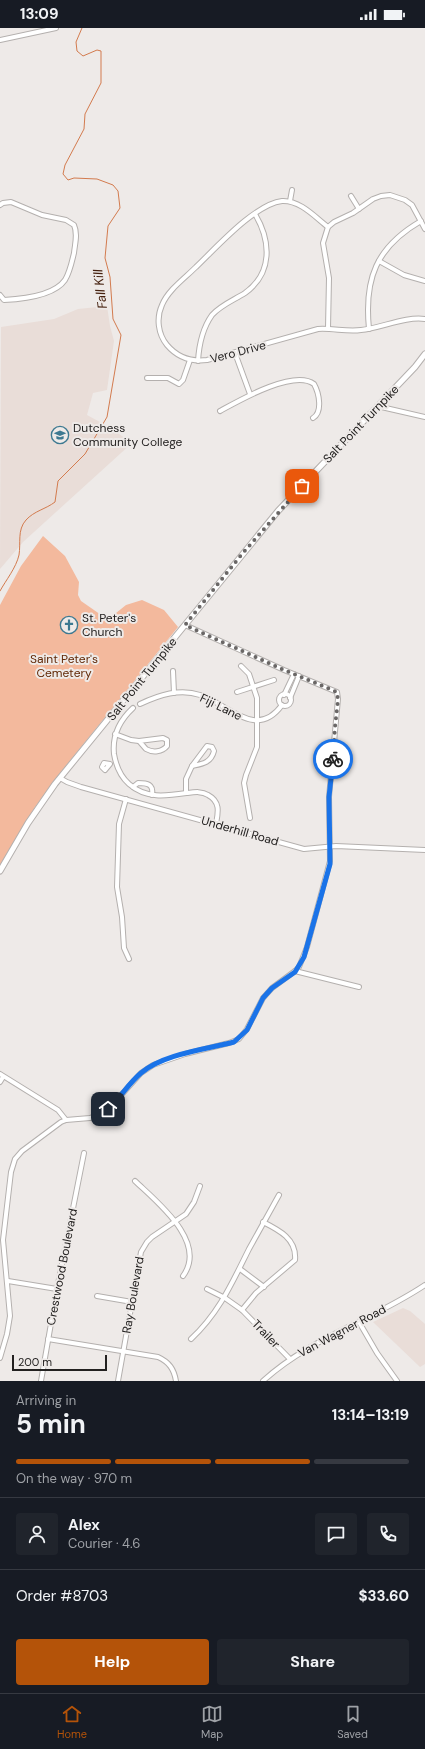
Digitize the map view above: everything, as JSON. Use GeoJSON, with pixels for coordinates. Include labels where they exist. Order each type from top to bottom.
{"type":"FeatureCollection","features":[{"type":"Feature","properties":{"kind":"main road","name":"Salt Point Turnpike"},"geometry":{"type":"LineString","coordinates":[[0,871],[28,823],[60,778],[278,511],[425,354]]}},
{"type":"Feature","properties":{"kind":"street"},"geometry":{"type":"LineString","coordinates":[[0,40],[56,28]]}},
{"type":"Feature","properties":{"kind":"street"},"geometry":{"type":"LineString","coordinates":[[292,190],[290,202],[307,210],[328,227]]}},
{"type":"Feature","properties":{"kind":"street"},"geometry":{"type":"LineString","coordinates":[[351,196],[359,209]]}},
{"type":"Feature","properties":{"kind":"street"},"geometry":{"type":"LineString","coordinates":[[328,328],[329,278],[323,243],[328,227],[381,196],[396,196],[412,204],[425,229]]}},
{"type":"Feature","properties":{"kind":"street"},"geometry":{"type":"LineString","coordinates":[[0,206],[3,203],[11,202],[42,215],[66,220],[74,225],[76,237],[70,268],[66,279],[53,290],[35,295],[4,300],[0,295]]}},
{"type":"Feature","properties":{"kind":"street","name":"Vero Drive"},"geometry":{"type":"LineString","coordinates":[[290,202],[275,202],[236,228],[172,291],[162,306],[159,322],[164,340],[175,353],[190,360],[208,360],[312,331],[328,328],[359,331],[369,330],[412,319],[425,319]]}},
{"type":"Feature","properties":{"kind":"street"},"geometry":{"type":"LineString","coordinates":[[198,361],[202,333],[207,323],[218,310],[246,292],[253,285],[264,268],[267,258],[267,240],[265,231],[255,214]]}},
{"type":"Feature","properties":{"kind":"street"},"geometry":{"type":"LineString","coordinates":[[369,330],[367,313],[369,286],[379,261],[396,238],[421,221]]}},
{"type":"Feature","properties":{"kind":"street"},"geometry":{"type":"LineString","coordinates":[[379,261],[404,275],[425,281]]}},
{"type":"Feature","properties":{"kind":"street"},"geometry":{"type":"LineString","coordinates":[[235,353],[250,394]]}},
{"type":"Feature","properties":{"kind":"street"},"geometry":{"type":"LineString","coordinates":[[147,378],[168,378],[179,384],[183,380],[190,360]]}},
{"type":"Feature","properties":{"kind":"street"},"geometry":{"type":"LineString","coordinates":[[220,411],[250,394],[277,384],[304,379],[314,384],[317,391],[319,410],[318,414],[313,418]]}},
{"type":"Feature","properties":{"kind":"street"},"geometry":{"type":"LineString","coordinates":[[377,406],[425,417]]}},
{"type":"Feature","properties":{"kind":"street"},"geometry":{"type":"LineString","coordinates":[[0,1358],[7,1334],[10,1316],[8,1281],[3,1250],[3,1236],[9,1185],[14,1165],[22,1151],[53,1127],[66,1120],[90,1118],[103,1113],[141,1073],[153,1065],[191,1052],[234,1042],[239,1039],[247,1030],[263,998],[272,988],[295,972],[304,957],[330,864],[329,797],[338,695],[337,692],[185,625]]}},
{"type":"Feature","properties":{"kind":"street"},"geometry":{"type":"LineString","coordinates":[[241,666],[249,674],[257,698],[257,747],[244,783],[250,818]]}},
{"type":"Feature","properties":{"kind":"street"},"geometry":{"type":"LineString","coordinates":[[173,671],[174,693]]}},
{"type":"Feature","properties":{"kind":"street"},"geometry":{"type":"LineString","coordinates":[[282,705],[279,699],[284,695],[294,674]]}},
{"type":"Feature","properties":{"kind":"street"},"geometry":{"type":"LineString","coordinates":[[257,721],[278,711],[282,705],[289,704],[299,676]]}},
{"type":"Feature","properties":{"kind":"street"},"geometry":{"type":"LineString","coordinates":[[237,692],[274,680]]}},
{"type":"Feature","properties":{"kind":"street"},"geometry":{"type":"LineString","coordinates":[[289,685],[294,688]]}},
{"type":"Feature","properties":{"kind":"street","name":"Fiji Lane"},"geometry":{"type":"LineString","coordinates":[[140,704],[157,696],[174,693],[200,695],[210,699],[242,718],[257,721]]}},
{"type":"Feature","properties":{"kind":"street"},"geometry":{"type":"LineString","coordinates":[[284,695],[290,698]]}},
{"type":"Feature","properties":{"kind":"street"},"geometry":{"type":"LineString","coordinates":[[133,708],[123,719],[115,734],[114,748],[116,763],[120,773],[133,787],[144,793],[152,795],[203,792],[213,798],[218,806],[216,824]]}},
{"type":"Feature","properties":{"kind":"street"},"geometry":{"type":"LineString","coordinates":[[115,734],[131,740],[139,741],[162,738],[167,740],[168,744],[163,750],[153,751],[146,749],[139,741]]}},
{"type":"Feature","properties":{"kind":"street"},"geometry":{"type":"LineString","coordinates":[[186,793],[186,779],[192,766],[205,748],[212,747],[214,754],[207,762],[192,766]]}},
{"type":"Feature","properties":{"kind":"street"},"geometry":{"type":"LineString","coordinates":[[110,764],[116,763]]}},
{"type":"Feature","properties":{"kind":"street","name":"Underhill Road"},"geometry":{"type":"LineString","coordinates":[[60,778],[67,782],[304,849],[330,846],[425,850]]}},
{"type":"Feature","properties":{"kind":"street"},"geometry":{"type":"LineString","coordinates":[[133,787],[138,782],[147,783],[150,785],[152,795]]}},
{"type":"Feature","properties":{"kind":"street"},"geometry":{"type":"LineString","coordinates":[[126,799],[119,824],[117,883],[122,917],[124,948],[129,959]]}},
{"type":"Feature","properties":{"kind":"street"},"geometry":{"type":"LineString","coordinates":[[295,972],[359,987]]}},
{"type":"Feature","properties":{"kind":"street"},"geometry":{"type":"LineString","coordinates":[[0,1082],[2,1076],[58,1110],[66,1120]]}},
{"type":"Feature","properties":{"kind":"street","name":"Crestwood Boulevard"},"geometry":{"type":"LineString","coordinates":[[41,1381],[57,1289],[84,1153]]}},
{"type":"Feature","properties":{"kind":"street"},"geometry":{"type":"LineString","coordinates":[[135,1181],[164,1208],[176,1222],[186,1239],[190,1254],[188,1268],[183,1276]]}},
{"type":"Feature","properties":{"kind":"street","name":"Ray Boulevard"},"geometry":{"type":"LineString","coordinates":[[118,1381],[143,1246],[157,1233],[176,1222],[191,1208],[200,1186]]}},
{"type":"Feature","properties":{"kind":"street"},"geometry":{"type":"LineString","coordinates":[[191,1339],[215,1314],[225,1298],[263,1222],[279,1195]]}},
{"type":"Feature","properties":{"kind":"street","name":"Trailer"},"geometry":{"type":"LineString","coordinates":[[242,1310],[256,1294],[295,1260],[296,1254],[286,1236],[263,1222]]}},
{"type":"Feature","properties":{"kind":"street"},"geometry":{"type":"LineString","coordinates":[[240,1269],[264,1287]]}},
{"type":"Feature","properties":{"kind":"street"},"geometry":{"type":"LineString","coordinates":[[8,1281],[57,1289]]}},
{"type":"Feature","properties":{"kind":"street","name":"Van Wagner Road"},"geometry":{"type":"LineString","coordinates":[[263,1381],[290,1359],[403,1299],[424,1285]]}},
{"type":"Feature","properties":{"kind":"street","name":"Trailer"},"geometry":{"type":"LineString","coordinates":[[207,1289],[225,1298],[242,1310],[290,1359]]}},
{"type":"Feature","properties":{"kind":"street"},"geometry":{"type":"LineString","coordinates":[[97,1296],[132,1302]]}},
{"type":"Feature","properties":{"kind":"street"},"geometry":{"type":"LineString","coordinates":[[359,1322],[376,1353],[397,1381]]}},
{"type":"Feature","properties":{"kind":"street"},"geometry":{"type":"LineString","coordinates":[[48,1339],[152,1356],[164,1360],[174,1370],[176,1381]]}},
{"type":"Feature","properties":{"kind":"shaded area","name":"Dutchess Community College"},"geometry":{"type":"Polygon","coordinates":[[[107,306],[114,341],[107,390],[93,393],[87,415],[109,427],[132,443],[23,542],[0,569],[1,327],[54,319],[78,309],[107,306]]]}},
{"type":"Feature","properties":{"kind":"shaded area"},"geometry":{"type":"Polygon","coordinates":[[[403,1308],[410,1311],[425,1324],[425,1364],[420,1367],[373,1322],[403,1308]]]}},
{"type":"Feature","properties":{"kind":"green space","name":"Saint Peter's Cemetery"},"geometry":{"type":"Polygon","coordinates":[[[43,536],[65,556],[79,582],[78,595],[81,601],[104,617],[111,617],[126,605],[142,600],[164,610],[178,627],[60,773],[35,807],[0,865],[0,605],[21,566],[43,536]]]}},
{"type":"Feature","properties":{"kind":"waterway","name":"Fall Kill"},"geometry":{"type":"LineString","coordinates":[[0,591],[18,560],[20,550],[20,532],[23,524],[33,514],[55,502],[58,481],[85,454],[107,417],[121,335],[113,319],[110,277],[105,258],[108,226],[120,208],[118,191],[113,185],[97,179],[74,178],[68,180],[63,174],[65,165],[84,129],[85,114],[101,83],[101,51],[97,50],[83,56],[77,51],[76,42],[82,28]]}},
{"type":"Feature","properties":{"kind":"way so far"},"geometry":{"type":"LineString","coordinates":[[302,486],[278,511],[185,625],[284,670],[337,692],[338,700],[333,759]]}},
{"type":"Feature","properties":{"kind":"place","name":"Dutchess Community College"},"geometry":{"type":"Point","coordinates":[60,435]}},
{"type":"Feature","properties":{"kind":"place","name":"St. Peter's Church"},"geometry":{"type":"Point","coordinates":[69,625]}},
{"type":"Feature","properties":{"kind":"route"},"geometry":{"type":"LineString","coordinates":[[108,1109],[141,1073],[153,1065],[203,1048],[234,1042],[239,1039],[252,1022],[259,1004],[267,993],[295,972],[299,967],[304,957],[330,864],[329,797],[333,759]]}}]}
